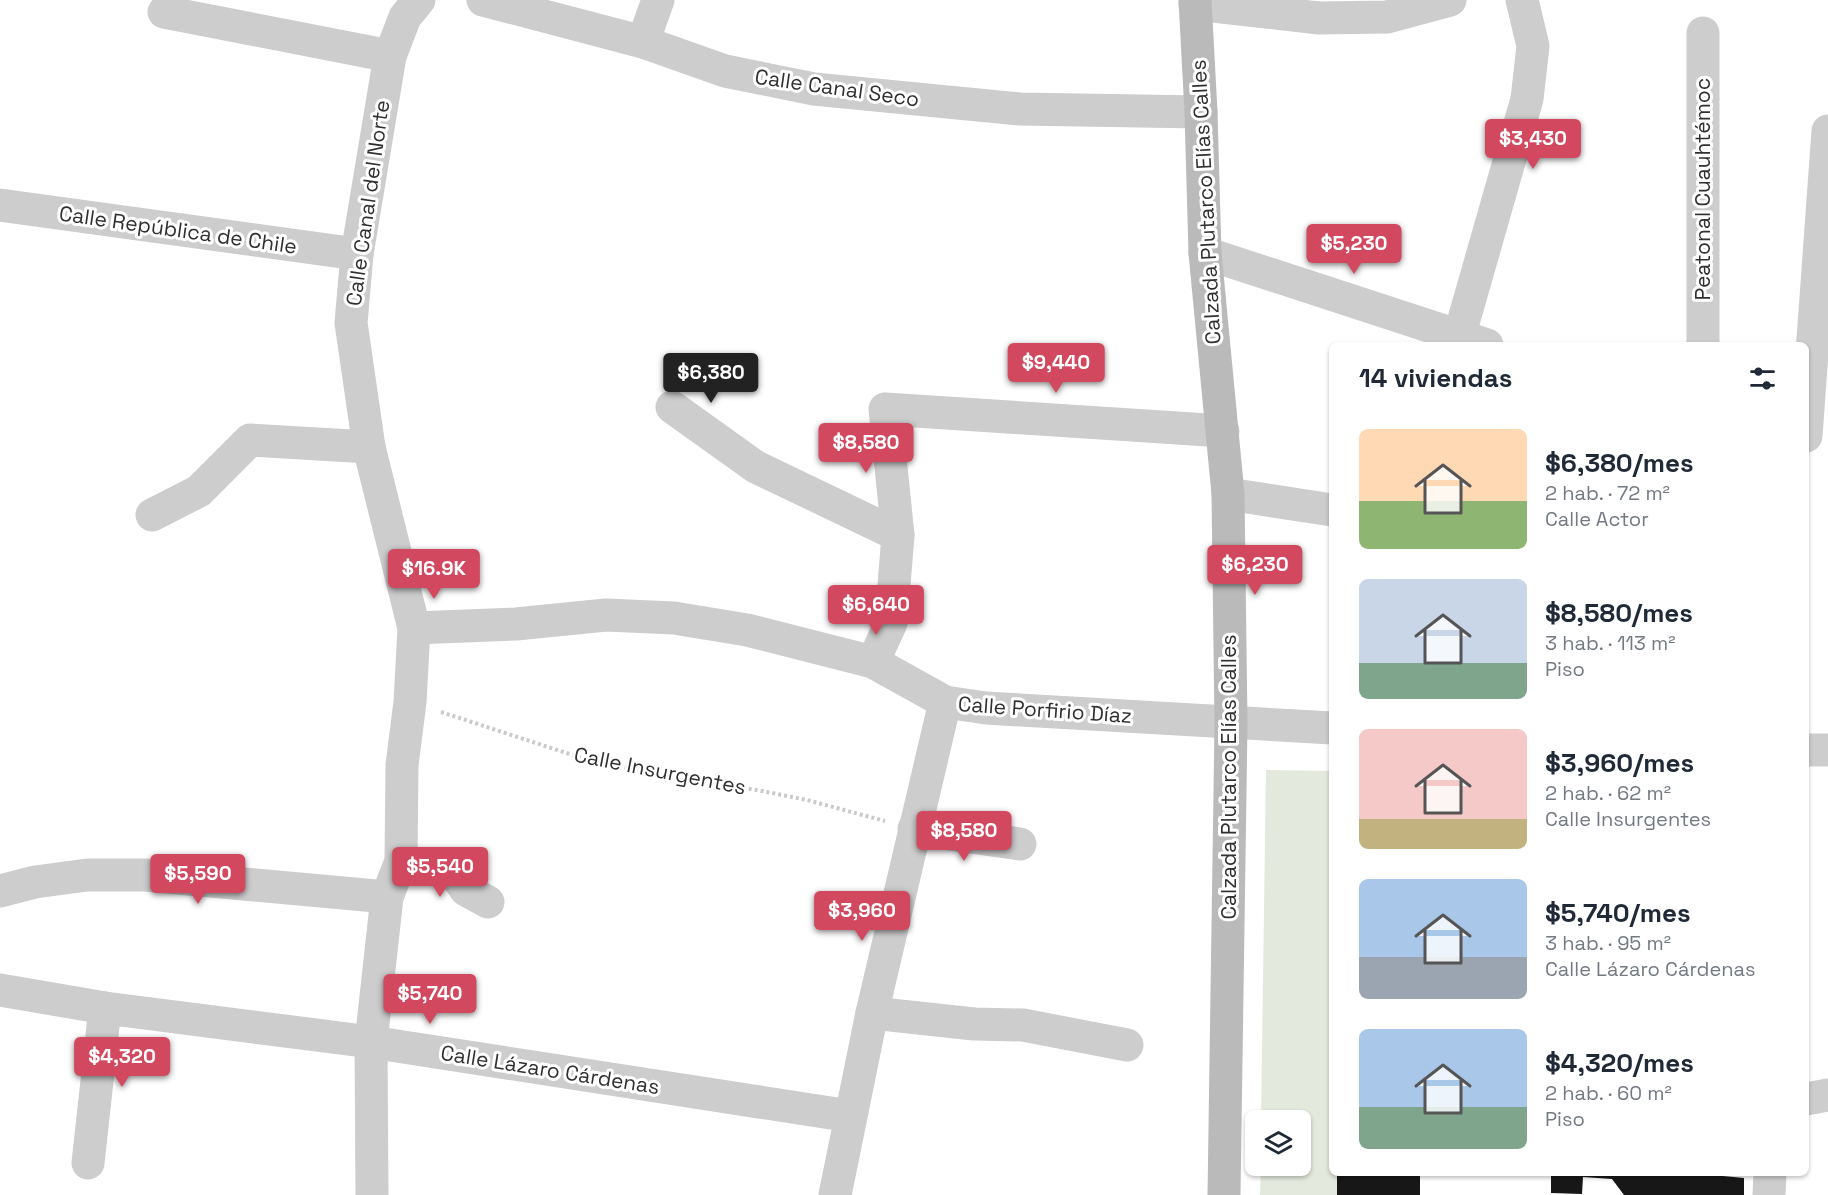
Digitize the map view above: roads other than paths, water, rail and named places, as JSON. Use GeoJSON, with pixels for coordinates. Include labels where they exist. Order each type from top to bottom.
{"type":"FeatureCollection","features":[{"type":"Feature","properties":{"kind":"main road","name":"Calzada Plutarco Elías Calles"},"geometry":{"type":"LineString","coordinates":[[1195,2],[1205,253],[1228,494],[1231,724],[1224,1195]]}},
{"type":"Feature","properties":{"kind":"street","name":"Calle Canal del Norte"},"geometry":{"type":"LineString","coordinates":[[372,1195],[371,1042],[387,897],[401,861],[402,765],[410,702],[414,628],[369,447],[351,323],[357,254],[390,56],[405,17],[419,0]]}},
{"type":"Feature","properties":{"kind":"street","name":"Calle Canal Seco"},"geometry":{"type":"LineString","coordinates":[[483,0],[643,42],[725,71],[814,89],[1020,109],[1201,112]]}},
{"type":"Feature","properties":{"kind":"street"},"geometry":{"type":"LineString","coordinates":[[643,42],[658,0]]}},
{"type":"Feature","properties":{"kind":"street"},"geometry":{"type":"LineString","coordinates":[[1195,2],[1234,4],[1319,18],[1387,17],[1450,0]]}},
{"type":"Feature","properties":{"kind":"street"},"geometry":{"type":"LineString","coordinates":[[1205,253],[1473,341],[1527,99],[1533,46],[1522,0]]}},
{"type":"Feature","properties":{"kind":"street"},"geometry":{"type":"LineString","coordinates":[[164,12],[390,56]]}},
{"type":"Feature","properties":{"kind":"street","name":"Peatonal Cuauhtémoc"},"geometry":{"type":"LineString","coordinates":[[1702,342],[1703,33]]}},
{"type":"Feature","properties":{"kind":"street"},"geometry":{"type":"LineString","coordinates":[[1809,416],[1821,336],[1828,131]]}},
{"type":"Feature","properties":{"kind":"street","name":"Calle República de Chile"},"geometry":{"type":"LineString","coordinates":[[0,206],[357,254]]}},
{"type":"Feature","properties":{"kind":"street"},"geometry":{"type":"LineString","coordinates":[[672,407],[756,467],[898,535]]}},
{"type":"Feature","properties":{"kind":"street"},"geometry":{"type":"LineString","coordinates":[[873,662],[891,623],[898,535],[885,409],[1223,431]]}},
{"type":"Feature","properties":{"kind":"street"},"geometry":{"type":"LineString","coordinates":[[152,515],[199,491],[250,440],[369,447]]}},
{"type":"Feature","properties":{"kind":"street"},"geometry":{"type":"LineString","coordinates":[[1228,494],[1329,510]]}},
{"type":"Feature","properties":{"kind":"street","name":"Calle Porfirio Díaz"},"geometry":{"type":"LineString","coordinates":[[414,628],[516,624],[606,615],[674,618],[747,630],[873,662],[945,702],[986,708],[1329,728]]}},
{"type":"Feature","properties":{"kind":"street"},"geometry":{"type":"LineString","coordinates":[[835,1195],[872,1013],[945,702]]}},
{"type":"Feature","properties":{"kind":"street"},"geometry":{"type":"LineString","coordinates":[[1809,750],[1828,750]]}},
{"type":"Feature","properties":{"kind":"street"},"geometry":{"type":"LineString","coordinates":[[914,830],[1020,843]]}},
{"type":"Feature","properties":{"kind":"street"},"geometry":{"type":"LineString","coordinates":[[401,861],[438,868],[457,877],[466,890],[488,902]]}},
{"type":"Feature","properties":{"kind":"street"},"geometry":{"type":"LineString","coordinates":[[0,891],[35,882],[87,875],[144,875],[387,897]]}},
{"type":"Feature","properties":{"kind":"street","name":"Calle Lázaro Cárdenas"},"geometry":{"type":"LineString","coordinates":[[0,990],[105,1008],[371,1042],[850,1116]]}},
{"type":"Feature","properties":{"kind":"street"},"geometry":{"type":"LineString","coordinates":[[88,1163],[105,1008]]}},
{"type":"Feature","properties":{"kind":"street"},"geometry":{"type":"LineString","coordinates":[[872,1013],[974,1024],[1023,1025],[1127,1045]]}},
{"type":"Feature","properties":{"kind":"street"},"geometry":{"type":"LineString","coordinates":[[1809,1098],[1828,1095]]}},
{"type":"Feature","properties":{"kind":"street"},"geometry":{"type":"LineString","coordinates":[[1769,1195],[1770,1176]]}}]}
